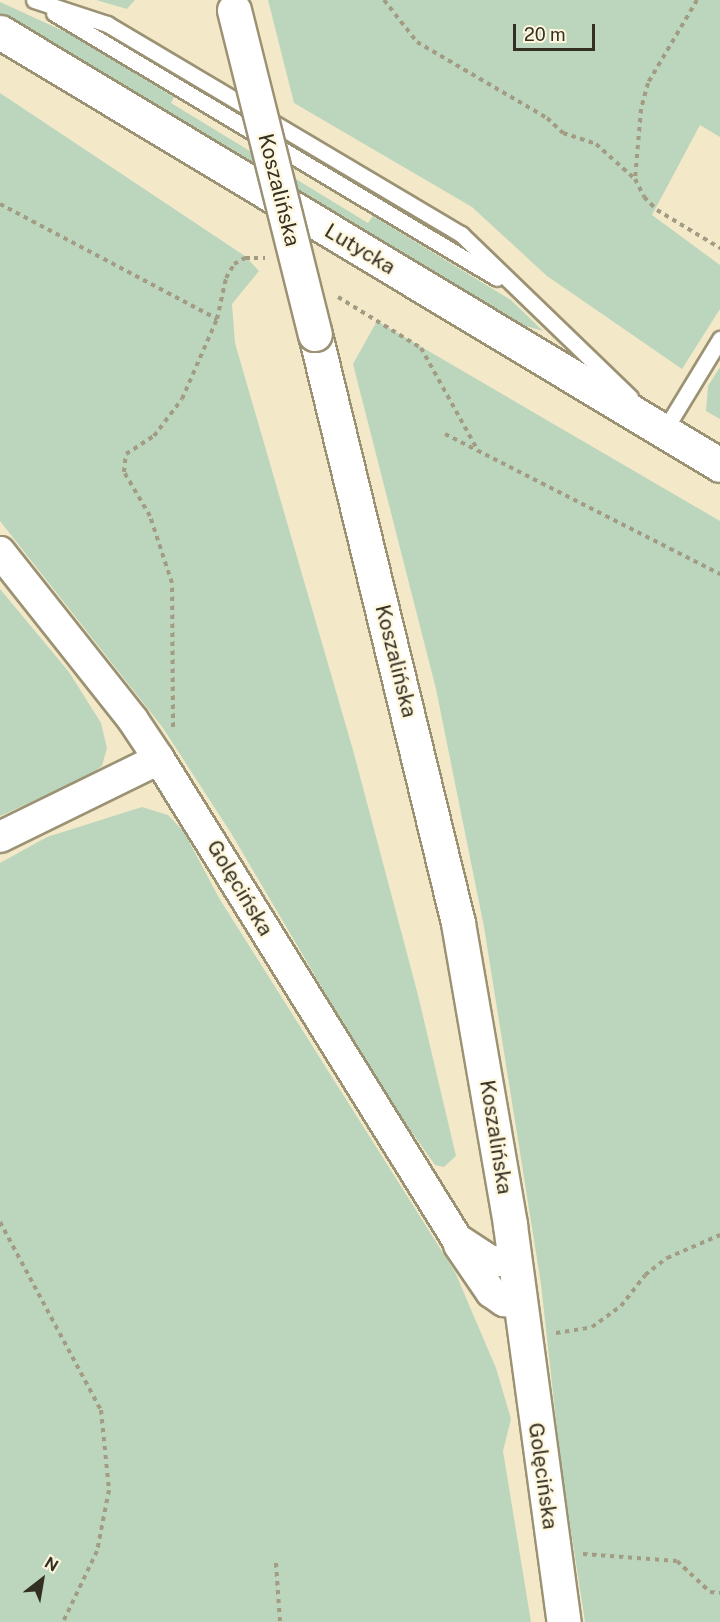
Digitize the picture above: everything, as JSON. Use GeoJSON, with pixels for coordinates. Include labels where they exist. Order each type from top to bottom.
{"type":"FeatureCollection","features":[{"type":"Feature","properties":{"kind":"street","name":"Koszalińska"},"geometry":{"type":"LineString","coordinates":[[233,5],[458,923],[485,1069],[521,1316]]}},
{"type":"Feature","properties":{"kind":"street","name":"Lutycka"},"geometry":{"type":"LineString","coordinates":[[0,32],[720,465]]}},
{"type":"Feature","properties":{"kind":"street","name":"Golęcińska"},"geometry":{"type":"LineString","coordinates":[[0,552],[133,720],[491,1292],[521,1316],[564,1622]]}},
{"type":"Feature","properties":{"kind":"street"},"geometry":{"type":"LineString","coordinates":[[0,837],[159,759]]}},
{"type":"Feature","properties":{"kind":"street","name":"Golęcińska"},"geometry":{"type":"LineString","coordinates":[[457,1239],[492,1262],[514,1259]]}},
{"type":"Feature","properties":{"kind":"lane"},"geometry":{"type":"LineString","coordinates":[[32,0],[107,24],[460,234],[665,432],[720,339]]}},
{"type":"Feature","properties":{"kind":"path"},"geometry":{"type":"LineString","coordinates":[[384,0],[417,42],[547,118],[563,133],[596,144],[635,179],[644,197],[657,210],[720,248]]}},
{"type":"Feature","properties":{"kind":"path"},"geometry":{"type":"LineString","coordinates":[[635,179],[641,109],[658,62],[697,0]]}},
{"type":"Feature","properties":{"kind":"path"},"geometry":{"type":"LineString","coordinates":[[0,204],[217,319]]}},
{"type":"Feature","properties":{"kind":"path"},"geometry":{"type":"LineString","coordinates":[[159,759],[174,739],[172,583],[150,516],[124,472],[126,454],[154,436],[182,399],[217,319],[226,278],[234,264],[261,256],[271,261]]}},
{"type":"Feature","properties":{"kind":"path"},"geometry":{"type":"LineString","coordinates":[[333,294],[421,348],[477,450]]}},
{"type":"Feature","properties":{"kind":"path"},"geometry":{"type":"LineString","coordinates":[[445,434],[720,574]]}},
{"type":"Feature","properties":{"kind":"path"},"geometry":{"type":"LineString","coordinates":[[0,1222],[101,1410],[109,1490],[97,1551],[63,1622]]}},
{"type":"Feature","properties":{"kind":"path"},"geometry":{"type":"LineString","coordinates":[[521,1316],[556,1333],[592,1327],[621,1306],[645,1275],[667,1258],[720,1235]]}},
{"type":"Feature","properties":{"kind":"path"},"geometry":{"type":"LineString","coordinates":[[554,1551],[677,1561],[710,1592],[720,1593]]}},
{"type":"Feature","properties":{"kind":"path"},"geometry":{"type":"LineString","coordinates":[[276,1563],[280,1622]]}},
{"type":"Feature","properties":{"kind":"green space"},"geometry":{"type":"Polygon","coordinates":[[[96,0],[135,0],[127,9],[96,0]]]}},
{"type":"Feature","properties":{"kind":"green space"},"geometry":{"type":"Polygon","coordinates":[[[268,0],[720,0],[720,137],[700,125],[652,215],[720,265],[720,309],[682,369],[547,276],[472,207],[294,103],[268,0]]]}},
{"type":"Feature","properties":{"kind":"green space"},"geometry":{"type":"Polygon","coordinates":[[[0,2],[70,34],[174,97],[171,103],[368,223],[373,216],[511,300],[543,331],[509,321],[0,15],[0,2]]]}},
{"type":"Feature","properties":{"kind":"green space"},"geometry":{"type":"Polygon","coordinates":[[[0,93],[245,256],[259,271],[232,304],[235,343],[353,750],[418,995],[456,1156],[444,1167],[435,1165],[384,1093],[231,833],[163,728],[0,521],[0,93]]]}},
{"type":"Feature","properties":{"kind":"green space"},"geometry":{"type":"Polygon","coordinates":[[[377,321],[720,521],[720,1622],[585,1622],[561,1465],[541,1284],[484,927],[436,689],[353,364],[377,321]]]}},
{"type":"Feature","properties":{"kind":"green space"},"geometry":{"type":"Polygon","coordinates":[[[720,367],[720,419],[706,411],[708,386],[720,367]]]}},
{"type":"Feature","properties":{"kind":"green space"},"geometry":{"type":"Polygon","coordinates":[[[0,589],[69,672],[101,723],[107,748],[102,766],[83,779],[0,816],[0,589]]]}},
{"type":"Feature","properties":{"kind":"green space"},"geometry":{"type":"Polygon","coordinates":[[[142,807],[168,815],[184,832],[219,898],[455,1272],[496,1368],[511,1419],[503,1451],[531,1622],[0,1622],[0,863],[47,837],[142,807]]]}}]}
